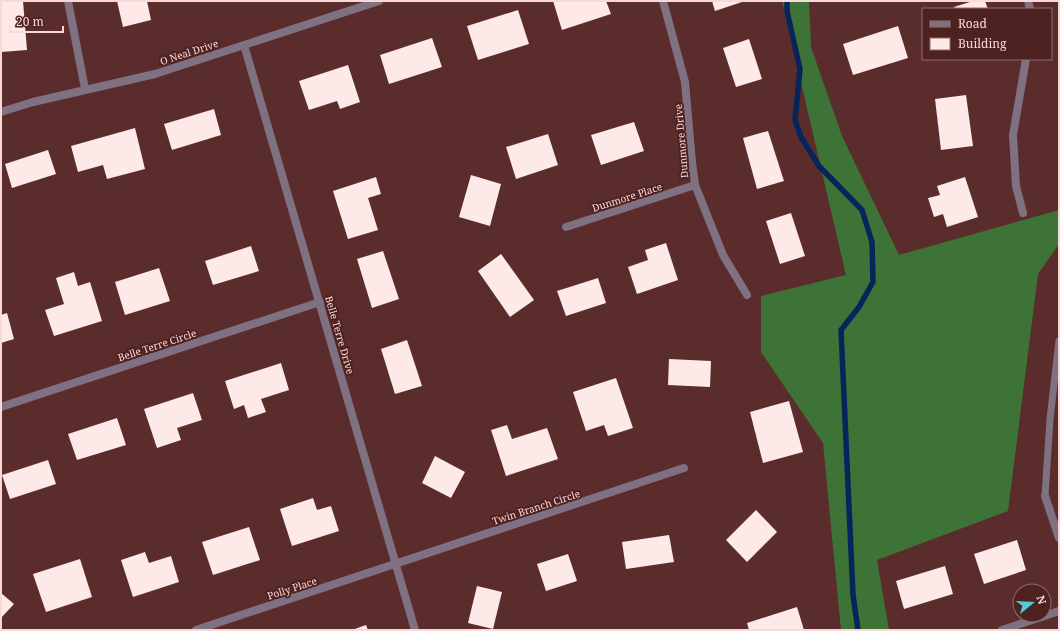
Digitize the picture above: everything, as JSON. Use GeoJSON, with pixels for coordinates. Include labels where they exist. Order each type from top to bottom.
{"type":"FeatureCollection","features":[{"type":"Feature","properties":{"kind":"street"},"geometry":{"type":"LineString","coordinates":[[68,1],[85,89]]}},
{"type":"Feature","properties":{"kind":"street","name":"O Neal Drive"},"geometry":{"type":"LineString","coordinates":[[1,112],[85,89],[155,74],[379,1]]}},
{"type":"Feature","properties":{"kind":"street","name":"Dunmore Drive"},"geometry":{"type":"LineString","coordinates":[[663,1],[685,82],[695,185],[723,254],[747,295]]}},
{"type":"Feature","properties":{"kind":"street","name":"Belle Terre Drive"},"geometry":{"type":"LineString","coordinates":[[244,45],[320,302],[394,564],[415,630]]}},
{"type":"Feature","properties":{"kind":"street"},"geometry":{"type":"LineString","coordinates":[[1024,213],[1016,186],[1013,135],[1026,60]]}},
{"type":"Feature","properties":{"kind":"street","name":"Dunmore Place"},"geometry":{"type":"LineString","coordinates":[[566,227],[695,185]]}},
{"type":"Feature","properties":{"kind":"street","name":"Belle Terre Circle"},"geometry":{"type":"LineString","coordinates":[[1,407],[320,302]]}},
{"type":"Feature","properties":{"kind":"street","name":"Twin Branch Circle"},"geometry":{"type":"LineString","coordinates":[[394,564],[684,468]]}},
{"type":"Feature","properties":{"kind":"street"},"geometry":{"type":"LineString","coordinates":[[1045,496],[1059,538]]}},
{"type":"Feature","properties":{"kind":"street","name":"Polly Place"},"geometry":{"type":"LineString","coordinates":[[196,630],[394,564]]}},
{"type":"Feature","properties":{"kind":"street"},"geometry":{"type":"LineString","coordinates":[[1002,630],[1059,611]]}},
{"type":"Feature","properties":{"kind":"lane"},"geometry":{"type":"LineString","coordinates":[[1045,496],[1050,419],[1059,341]]}},
{"type":"Feature","properties":{"kind":"green space"},"geometry":{"type":"Polygon","coordinates":[[[782,1],[809,1],[811,47],[842,136],[899,255],[1059,210],[1059,244],[1038,274],[1008,511],[877,560],[889,630],[841,630],[823,443],[761,352],[761,296],[846,275],[782,1]]]}},
{"type":"Feature","properties":{"kind":"building"},"geometry":{"type":"Polygon","coordinates":[[[1,1],[23,1],[27,50],[1,52],[1,1]]]}},
{"type":"Feature","properties":{"kind":"building"},"geometry":{"type":"Polygon","coordinates":[[[117,1],[147,1],[151,20],[123,27],[117,1]]]}},
{"type":"Feature","properties":{"kind":"building"},"geometry":{"type":"Polygon","coordinates":[[[553,1],[606,1],[611,14],[562,30],[553,1]]]}},
{"type":"Feature","properties":{"kind":"building"},"geometry":{"type":"Polygon","coordinates":[[[712,1],[745,1],[715,11],[712,1]]]}},
{"type":"Feature","properties":{"kind":"building"},"geometry":{"type":"Polygon","coordinates":[[[973,1],[985,1],[988,8],[954,8],[973,1]]]}},
{"type":"Feature","properties":{"kind":"building"},"geometry":{"type":"Polygon","coordinates":[[[518,10],[529,44],[478,60],[467,26],[518,10]]]}},
{"type":"Feature","properties":{"kind":"building"},"geometry":{"type":"Polygon","coordinates":[[[898,26],[908,58],[853,75],[843,44],[898,26]]]}},
{"type":"Feature","properties":{"kind":"building"},"geometry":{"type":"Polygon","coordinates":[[[432,38],[442,67],[389,84],[380,55],[432,38]]]}},
{"type":"Feature","properties":{"kind":"building"},"geometry":{"type":"Polygon","coordinates":[[[749,39],[762,79],[736,87],[723,48],[749,39]]]}},
{"type":"Feature","properties":{"kind":"building"},"geometry":{"type":"Polygon","coordinates":[[[348,65],[360,102],[340,109],[337,101],[309,110],[299,81],[348,65]]]}},
{"type":"Feature","properties":{"kind":"building"},"geometry":{"type":"Polygon","coordinates":[[[966,95],[973,146],[941,150],[935,99],[966,95]]]}},
{"type":"Feature","properties":{"kind":"building"},"geometry":{"type":"Polygon","coordinates":[[[214,109],[221,135],[172,150],[164,124],[214,109]]]}},
{"type":"Feature","properties":{"kind":"building"},"geometry":{"type":"Polygon","coordinates":[[[634,122],[644,151],[601,165],[591,135],[634,122]]]}},
{"type":"Feature","properties":{"kind":"building"},"geometry":{"type":"Polygon","coordinates":[[[135,128],[145,169],[107,179],[103,165],[78,172],[71,146],[135,128]]]}},
{"type":"Feature","properties":{"kind":"building"},"geometry":{"type":"Polygon","coordinates":[[[768,131],[784,181],[757,189],[743,138],[768,131]]]}},
{"type":"Feature","properties":{"kind":"building"},"geometry":{"type":"Polygon","coordinates":[[[548,134],[558,165],[516,179],[506,147],[548,134]]]}},
{"type":"Feature","properties":{"kind":"building"},"geometry":{"type":"Polygon","coordinates":[[[48,150],[56,174],[12,188],[5,164],[48,150]]]}},
{"type":"Feature","properties":{"kind":"building"},"geometry":{"type":"Polygon","coordinates":[[[471,175],[501,184],[490,226],[459,217],[471,175]]]}},
{"type":"Feature","properties":{"kind":"building"},"geometry":{"type":"Polygon","coordinates":[[[376,177],[381,194],[368,198],[378,230],[348,239],[333,191],[376,177]]]}},
{"type":"Feature","properties":{"kind":"building"},"geometry":{"type":"Polygon","coordinates":[[[965,177],[978,217],[947,227],[943,214],[934,217],[928,198],[940,195],[937,186],[965,177]]]}},
{"type":"Feature","properties":{"kind":"building"},"geometry":{"type":"Polygon","coordinates":[[[791,213],[805,256],[780,264],[766,221],[791,213]]]}},
{"type":"Feature","properties":{"kind":"building"},"geometry":{"type":"Polygon","coordinates":[[[666,243],[678,280],[637,294],[628,267],[648,260],[645,250],[666,243]]]}},
{"type":"Feature","properties":{"kind":"building"},"geometry":{"type":"Polygon","coordinates":[[[251,246],[259,271],[213,285],[205,261],[251,246]]]}},
{"type":"Feature","properties":{"kind":"building"},"geometry":{"type":"Polygon","coordinates":[[[383,251],[399,299],[372,308],[357,259],[383,251]]]}},
{"type":"Feature","properties":{"kind":"building"},"geometry":{"type":"Polygon","coordinates":[[[501,254],[534,300],[510,317],[478,271],[501,254]]]}},
{"type":"Feature","properties":{"kind":"building"},"geometry":{"type":"Polygon","coordinates":[[[159,268],[170,301],[125,315],[115,282],[159,268]]]}},
{"type":"Feature","properties":{"kind":"building"},"geometry":{"type":"Polygon","coordinates":[[[74,272],[78,286],[90,282],[102,321],[54,336],[45,310],[64,304],[56,278],[74,272]]]}},
{"type":"Feature","properties":{"kind":"building"},"geometry":{"type":"Polygon","coordinates":[[[598,278],[606,303],[566,316],[557,291],[598,278]]]}},
{"type":"Feature","properties":{"kind":"building"},"geometry":{"type":"Polygon","coordinates":[[[7,313],[14,339],[1,343],[1,315],[7,313]]]}},
{"type":"Feature","properties":{"kind":"building"},"geometry":{"type":"Polygon","coordinates":[[[407,340],[422,386],[395,394],[381,349],[407,340]]]}},
{"type":"Feature","properties":{"kind":"building"},"geometry":{"type":"Polygon","coordinates":[[[669,359],[711,361],[710,387],[668,385],[669,359]]]}},
{"type":"Feature","properties":{"kind":"building"},"geometry":{"type":"Polygon","coordinates":[[[281,363],[289,390],[261,399],[266,412],[248,418],[244,405],[234,409],[225,381],[281,363]]]}},
{"type":"Feature","properties":{"kind":"building"},"geometry":{"type":"Polygon","coordinates":[[[616,378],[633,428],[608,436],[604,425],[586,431],[573,392],[616,378]]]}},
{"type":"Feature","properties":{"kind":"building"},"geometry":{"type":"Polygon","coordinates":[[[193,393],[202,420],[177,428],[181,440],[157,448],[144,409],[193,393]]]}},
{"type":"Feature","properties":{"kind":"building"},"geometry":{"type":"Polygon","coordinates":[[[789,401],[803,452],[763,463],[750,412],[789,401]]]}},
{"type":"Feature","properties":{"kind":"building"},"geometry":{"type":"Polygon","coordinates":[[[117,418],[126,445],[77,460],[68,434],[117,418]]]}},
{"type":"Feature","properties":{"kind":"building"},"geometry":{"type":"Polygon","coordinates":[[[507,425],[512,439],[547,428],[558,459],[506,476],[491,430],[507,425]]]}},
{"type":"Feature","properties":{"kind":"building"},"geometry":{"type":"Polygon","coordinates":[[[435,456],[465,472],[451,498],[422,483],[435,456]]]}},
{"type":"Feature","properties":{"kind":"building"},"geometry":{"type":"Polygon","coordinates":[[[48,460],[56,484],[10,499],[2,475],[48,460]]]}},
{"type":"Feature","properties":{"kind":"building"},"geometry":{"type":"Polygon","coordinates":[[[313,498],[317,510],[331,506],[339,531],[292,546],[280,509],[313,498]]]}},
{"type":"Feature","properties":{"kind":"building"},"geometry":{"type":"Polygon","coordinates":[[[756,510],[777,532],[747,562],[726,540],[756,510]]]}},
{"type":"Feature","properties":{"kind":"building"},"geometry":{"type":"Polygon","coordinates":[[[249,527],[260,560],[213,575],[202,542],[249,527]]]}},
{"type":"Feature","properties":{"kind":"building"},"geometry":{"type":"Polygon","coordinates":[[[669,535],[674,562],[626,569],[622,542],[669,535]]]}},
{"type":"Feature","properties":{"kind":"building"},"geometry":{"type":"Polygon","coordinates":[[[1017,540],[1026,570],[984,584],[974,554],[1017,540]]]}},
{"type":"Feature","properties":{"kind":"building"},"geometry":{"type":"Polygon","coordinates":[[[145,552],[149,563],[171,556],[179,582],[133,597],[121,560],[145,552]]]}},
{"type":"Feature","properties":{"kind":"building"},"geometry":{"type":"Polygon","coordinates":[[[568,554],[577,581],[546,591],[537,564],[568,554]]]}},
{"type":"Feature","properties":{"kind":"building"},"geometry":{"type":"Polygon","coordinates":[[[80,559],[92,597],[46,612],[33,574],[80,559]]]}},
{"type":"Feature","properties":{"kind":"building"},"geometry":{"type":"Polygon","coordinates":[[[945,566],[953,594],[904,609],[896,581],[945,566]]]}},
{"type":"Feature","properties":{"kind":"building"},"geometry":{"type":"Polygon","coordinates":[[[477,586],[502,592],[493,629],[468,623],[477,586]]]}},
{"type":"Feature","properties":{"kind":"building"},"geometry":{"type":"Polygon","coordinates":[[[1,593],[14,604],[1,618],[1,593]]]}},
{"type":"Feature","properties":{"kind":"building"},"geometry":{"type":"Polygon","coordinates":[[[797,607],[804,630],[749,630],[747,623],[797,607]]]}},
{"type":"Feature","properties":{"kind":"building"},"geometry":{"type":"Polygon","coordinates":[[[366,625],[368,630],[352,630],[366,625]]]}},
{"type":"Feature","properties":{"kind":"waterway"},"geometry":{"type":"LineString","coordinates":[[787,1],[787,11],[800,69],[795,120],[801,137],[819,166],[862,210],[872,242],[873,282],[859,307],[841,330],[853,595],[858,630]]}}]}
